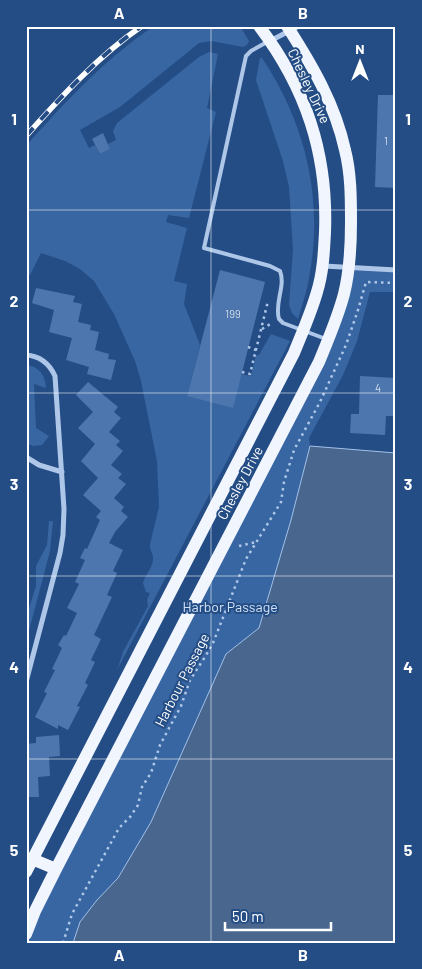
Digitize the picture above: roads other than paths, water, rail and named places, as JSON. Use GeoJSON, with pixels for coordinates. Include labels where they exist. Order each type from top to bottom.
{"type":"FeatureCollection","features":[{"type":"Feature","properties":{"kind":"main road","name":"Chesley Drive"},"geometry":{"type":"LineString","coordinates":[[26,872],[294,353],[318,291],[322,266],[325,220],[321,162],[316,137],[285,63],[258,26]]}},
{"type":"Feature","properties":{"kind":"main road","name":"Chesley Drive"},"geometry":{"type":"LineString","coordinates":[[26,934],[56,869],[319,362],[344,294],[349,268],[351,212],[346,151],[316,71],[292,28]]}},
{"type":"Feature","properties":{"kind":"main road"},"geometry":{"type":"LineString","coordinates":[[32,859],[56,869]]}},
{"type":"Feature","properties":{"kind":"street"},"geometry":{"type":"LineString","coordinates":[[270,41],[292,28]]}},
{"type":"Feature","properties":{"kind":"street"},"geometry":{"type":"LineString","coordinates":[[322,266],[396,270]]}},
{"type":"Feature","properties":{"kind":"street"},"geometry":{"type":"LineString","coordinates":[[26,355],[36,356],[43,360],[48,364],[55,376],[64,520],[60,553],[26,682]]}},
{"type":"Feature","properties":{"kind":"street"},"geometry":{"type":"LineString","coordinates":[[26,457],[39,465],[62,472]]}},
{"type":"Feature","properties":{"kind":"lane"},"geometry":{"type":"LineString","coordinates":[[270,41],[250,51],[246,56],[204,248],[270,266],[280,271],[282,278],[277,306],[279,319],[283,323],[328,339]]}},
{"type":"Feature","properties":{"kind":"railway"},"geometry":{"type":"LineString","coordinates":[[26,136],[66,92],[95,64],[142,26]]}},
{"type":"Feature","properties":{"kind":"park label","name":"Harbor Passage"},"geometry":{"type":"Point","coordinates":[230,607]}}]}
